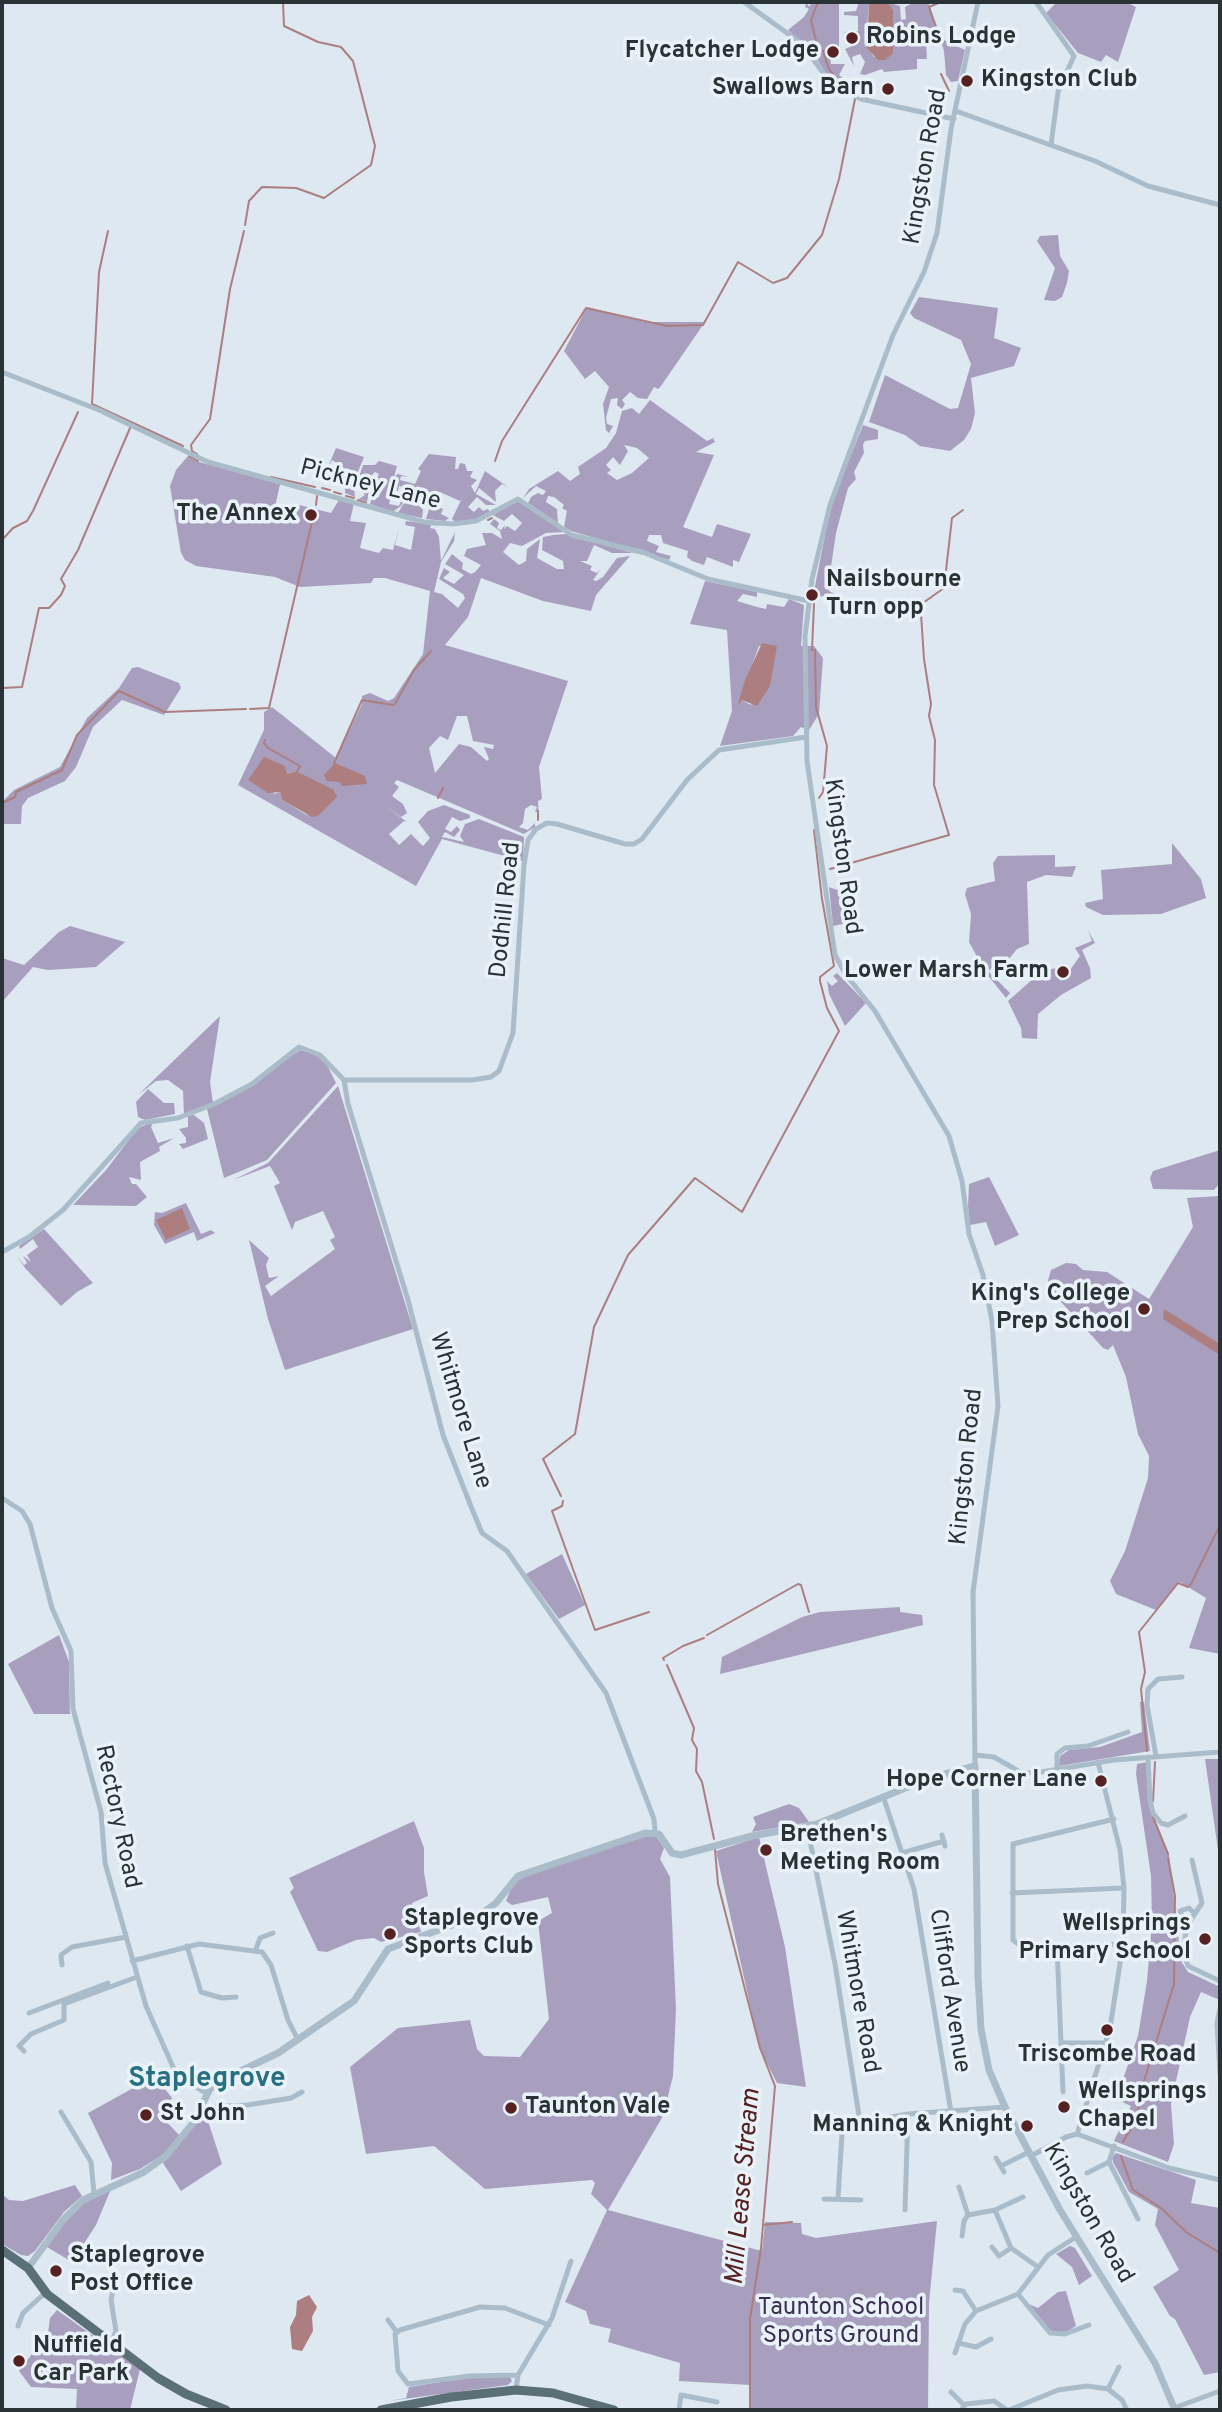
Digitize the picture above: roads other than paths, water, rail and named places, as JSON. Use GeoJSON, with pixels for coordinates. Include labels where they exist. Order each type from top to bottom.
{"type":"FeatureCollection","features":[{"type":"Feature","properties":{"kind":"main road"},"geometry":{"type":"LineString","coordinates":[[2,2250],[28,2268],[46,2292],[171,2386],[226,2410]]}},
{"type":"Feature","properties":{"kind":"main road"},"geometry":{"type":"LineString","coordinates":[[381,2410],[451,2397],[516,2390],[553,2393],[614,2410]]}},
{"type":"Feature","properties":{"kind":"street"},"geometry":{"type":"LineString","coordinates":[[744,2],[801,43],[827,78],[840,88],[861,99],[954,119]]}},
{"type":"Feature","properties":{"kind":"street","name":"Kingston Road"},"geometry":{"type":"LineString","coordinates":[[978,2],[954,119],[937,233],[924,272],[893,335],[830,505],[808,601],[805,636],[806,737],[835,955],[846,975],[875,1011],[949,1136],[962,1181],[969,1234],[983,1275],[992,1321],[998,1406],[973,1592],[981,2029],[989,2070],[1004,2107],[1076,2237],[1149,2353],[1175,2409]]}},
{"type":"Feature","properties":{"kind":"street"},"geometry":{"type":"LineString","coordinates":[[1036,2],[1074,57],[1058,93],[1051,145]]}},
{"type":"Feature","properties":{"kind":"street"},"geometry":{"type":"LineString","coordinates":[[956,111],[1095,160],[1148,186],[1220,205]]}},
{"type":"Feature","properties":{"kind":"street","name":"Pickney Lane"},"geometry":{"type":"LineString","coordinates":[[2,372],[99,410],[208,463],[424,522],[470,523],[517,499],[572,535],[645,553],[708,579],[808,601]]}},
{"type":"Feature","properties":{"kind":"street","name":"Dodhill Road"},"geometry":{"type":"LineString","coordinates":[[344,1080],[472,1080],[491,1077],[499,1071],[513,1032],[527,843],[539,826],[557,824],[625,845],[634,844],[642,839],[682,786],[719,750],[806,737]]}},
{"type":"Feature","properties":{"kind":"street"},"geometry":{"type":"LineString","coordinates":[[2,1252],[29,1237],[63,1210],[141,1123],[178,1118],[214,1104],[252,1084],[299,1047],[320,1055],[344,1080]]}},
{"type":"Feature","properties":{"kind":"street","name":"Whitmore Lane"},"geometry":{"type":"LineString","coordinates":[[344,1080],[348,1104],[408,1300],[443,1435],[468,1500],[482,1533],[507,1551],[604,1689],[654,1819],[655,1832]]}},
{"type":"Feature","properties":{"kind":"street","name":"Rectory Road"},"geometry":{"type":"LineString","coordinates":[[2,1498],[22,1511],[30,1524],[52,1608],[71,1651],[73,1709],[99,1802],[105,1863],[136,1975],[173,2070],[182,2080],[208,2094]]}},
{"type":"Feature","properties":{"kind":"street"},"geometry":{"type":"LineString","coordinates":[[1156,1756],[1147,1693],[1158,1679],[1174,1674],[1182,1677]]}},
{"type":"Feature","properties":{"kind":"street"},"geometry":{"type":"LineString","coordinates":[[1057,1770],[1057,1754],[1065,1748],[1098,1744],[1126,1730]]}},
{"type":"Feature","properties":{"kind":"street"},"geometry":{"type":"LineString","coordinates":[[975,1755],[994,1758],[1020,1772],[1057,1770],[1098,1762],[1156,1756],[1220,1752]]}},
{"type":"Feature","properties":{"kind":"street"},"geometry":{"type":"LineString","coordinates":[[1148,1757],[1153,1813],[1161,1824],[1168,1825],[1185,1816]]}},
{"type":"Feature","properties":{"kind":"street"},"geometry":{"type":"LineString","coordinates":[[1077,2134],[1106,2043],[1117,1994],[1123,1944],[1124,1888],[1114,1819],[1098,1762]]}},
{"type":"Feature","properties":{"kind":"street"},"geometry":{"type":"LineString","coordinates":[[28,2268],[71,2211],[94,2193],[133,2177],[160,2161],[193,2123],[208,2094],[220,2081],[298,2040],[359,1997],[379,1959],[388,1949],[481,1913],[496,1903],[518,1875],[564,1858],[655,1832],[663,1838],[669,1850],[676,1855],[685,1855],[757,1835],[807,1826],[952,1770],[975,1766]]}},
{"type":"Feature","properties":{"kind":"street"},"geometry":{"type":"LineString","coordinates":[[982,1785],[1016,1777],[1020,1772]]}},
{"type":"Feature","properties":{"kind":"street","name":"Clifford Avenue"},"geometry":{"type":"LineString","coordinates":[[883,1796],[919,1916],[951,2112]]}},
{"type":"Feature","properties":{"kind":"street"},"geometry":{"type":"LineString","coordinates":[[1114,1819],[1016,1842],[1012,1847],[1015,1944],[1022,1947],[1123,1944]]}},
{"type":"Feature","properties":{"kind":"street","name":"Whitmore Road"},"geometry":{"type":"LineString","coordinates":[[807,1826],[835,1964],[860,2122]]}},
{"type":"Feature","properties":{"kind":"street"},"geometry":{"type":"LineString","coordinates":[[902,1853],[944,1841]]}},
{"type":"Feature","properties":{"kind":"street"},"geometry":{"type":"LineString","coordinates":[[1186,1927],[1202,1903],[1192,1860]]}},
{"type":"Feature","properties":{"kind":"street"},"geometry":{"type":"LineString","coordinates":[[1012,1893],[1124,1888]]}},
{"type":"Feature","properties":{"kind":"street"},"geometry":{"type":"LineString","coordinates":[[1195,1914],[1189,1908],[1180,1911],[1186,1927],[1184,1953],[1188,1966],[1220,1981]]}},
{"type":"Feature","properties":{"kind":"street"},"geometry":{"type":"LineString","coordinates":[[256,1950],[260,1938],[273,1933]]}},
{"type":"Feature","properties":{"kind":"street"},"geometry":{"type":"LineString","coordinates":[[62,1965],[61,1955],[72,1947],[126,1937]]}},
{"type":"Feature","properties":{"kind":"street"},"geometry":{"type":"LineString","coordinates":[[132,1961],[203,1944],[256,1950],[269,1959],[288,2020],[298,2040]]}},
{"type":"Feature","properties":{"kind":"street"},"geometry":{"type":"LineString","coordinates":[[187,1946],[201,1996],[229,2002],[236,1997]]}},
{"type":"Feature","properties":{"kind":"street"},"geometry":{"type":"LineString","coordinates":[[1058,1946],[1063,2092]]}},
{"type":"Feature","properties":{"kind":"street"},"geometry":{"type":"LineString","coordinates":[[29,2013],[136,1975]]}},
{"type":"Feature","properties":{"kind":"street"},"geometry":{"type":"LineString","coordinates":[[24,2051],[19,2046],[32,2034],[64,2020],[64,2004],[136,1975]]}},
{"type":"Feature","properties":{"kind":"street"},"geometry":{"type":"LineString","coordinates":[[1220,2009],[1217,2024],[1220,2074]]}},
{"type":"Feature","properties":{"kind":"street"},"geometry":{"type":"LineString","coordinates":[[1061,2043],[1106,2043]]}},
{"type":"Feature","properties":{"kind":"street"},"geometry":{"type":"LineString","coordinates":[[202,2107],[248,2105],[291,2098],[302,2092]]}},
{"type":"Feature","properties":{"kind":"street"},"geometry":{"type":"LineString","coordinates":[[838,2199],[844,2126],[908,2114],[1004,2107]]}},
{"type":"Feature","properties":{"kind":"street"},"geometry":{"type":"LineString","coordinates":[[61,2112],[91,2162],[94,2193]]}},
{"type":"Feature","properties":{"kind":"street"},"geometry":{"type":"LineString","coordinates":[[905,2210],[908,2114]]}},
{"type":"Feature","properties":{"kind":"street"},"geometry":{"type":"LineString","coordinates":[[996,2158],[1002,2169],[1077,2134],[1169,2168],[1220,2180]]}},
{"type":"Feature","properties":{"kind":"street"},"geometry":{"type":"LineString","coordinates":[[1087,2174],[1109,2162],[1114,2146]]}},
{"type":"Feature","properties":{"kind":"street"},"geometry":{"type":"LineString","coordinates":[[1109,2162],[1134,2204],[1139,2219]]}},
{"type":"Feature","properties":{"kind":"street"},"geometry":{"type":"LineString","coordinates":[[954,2196],[960,2191],[968,2215]]}},
{"type":"Feature","properties":{"kind":"street"},"geometry":{"type":"LineString","coordinates":[[962,2236],[964,2221],[968,2215],[995,2210],[1023,2197]]}},
{"type":"Feature","properties":{"kind":"street"},"geometry":{"type":"LineString","coordinates":[[824,2199],[861,2200]]}},
{"type":"Feature","properties":{"kind":"street"},"geometry":{"type":"LineString","coordinates":[[1016,2201],[1019,2208]]}},
{"type":"Feature","properties":{"kind":"street"},"geometry":{"type":"LineString","coordinates":[[995,2210],[1010,2248],[1038,2267]]}},
{"type":"Feature","properties":{"kind":"street"},"geometry":{"type":"LineString","coordinates":[[955,2353],[965,2324],[976,2311],[1018,2294],[1048,2255],[1076,2237]]}},
{"type":"Feature","properties":{"kind":"street"},"geometry":{"type":"LineString","coordinates":[[992,2247],[999,2256],[999,2263]]}},
{"type":"Feature","properties":{"kind":"street"},"geometry":{"type":"LineString","coordinates":[[999,2256],[1010,2248]]}},
{"type":"Feature","properties":{"kind":"street"},"geometry":{"type":"LineString","coordinates":[[516,2390],[518,2375],[549,2325],[571,2261]]}},
{"type":"Feature","properties":{"kind":"street"},"geometry":{"type":"LineString","coordinates":[[111,2341],[116,2330],[111,2300],[114,2286]]}},
{"type":"Feature","properties":{"kind":"street"},"geometry":{"type":"LineString","coordinates":[[955,2290],[965,2288],[976,2311]]}},
{"type":"Feature","properties":{"kind":"street"},"geometry":{"type":"LineString","coordinates":[[18,2326],[23,2313],[46,2292]]}},
{"type":"Feature","properties":{"kind":"street"},"geometry":{"type":"LineString","coordinates":[[1018,2294],[1047,2332],[1061,2335],[1089,2325]]}},
{"type":"Feature","properties":{"kind":"street"},"geometry":{"type":"LineString","coordinates":[[396,2332],[461,2311],[488,2307],[514,2311],[549,2325]]}},
{"type":"Feature","properties":{"kind":"street"},"geometry":{"type":"LineString","coordinates":[[388,2320],[396,2332],[398,2371],[408,2384],[489,2374],[518,2375]]}},
{"type":"Feature","properties":{"kind":"street"},"geometry":{"type":"LineString","coordinates":[[1077,2321],[1080,2329]]}},
{"type":"Feature","properties":{"kind":"street"},"geometry":{"type":"LineString","coordinates":[[958,2343],[976,2347],[988,2341],[989,2351]]}},
{"type":"Feature","properties":{"kind":"street"},"geometry":{"type":"LineString","coordinates":[[1108,2389],[1119,2367]]}},
{"type":"Feature","properties":{"kind":"street"},"geometry":{"type":"LineString","coordinates":[[951,2392],[962,2408],[994,2400],[1008,2410],[1021,2403],[1075,2386],[1108,2389],[1117,2395],[1127,2409]]}},
{"type":"Feature","properties":{"kind":"street"},"geometry":{"type":"LineString","coordinates":[[1175,2409],[1220,2391]]}},
{"type":"Feature","properties":{"kind":"street"},"geometry":{"type":"LineString","coordinates":[[678,2410],[681,2395],[713,2399]]}},
{"type":"Feature","properties":{"kind":"street"},"geometry":{"type":"LineString","coordinates":[[1021,2403],[1024,2410]]}},
{"type":"Feature","properties":{"kind":"waterway"},"geometry":{"type":"LineString","coordinates":[[245,225],[249,201],[262,187],[296,188],[324,198],[371,165],[375,146],[353,61],[341,47],[318,42],[284,26],[283,2]]}},
{"type":"Feature","properties":{"kind":"waterway"},"geometry":{"type":"LineString","coordinates":[[818,2],[811,20],[818,49],[823,51],[829,69],[838,81],[856,93]]}},
{"type":"Feature","properties":{"kind":"waterway"},"geometry":{"type":"LineString","coordinates":[[935,25],[929,7],[941,2]]}},
{"type":"Feature","properties":{"kind":"waterway"},"geometry":{"type":"LineString","coordinates":[[941,74],[949,91]]}},
{"type":"Feature","properties":{"kind":"waterway"},"geometry":{"type":"LineString","coordinates":[[495,461],[502,441],[586,308],[667,326],[703,325],[738,262],[773,283],[787,278],[822,235],[839,179],[855,99]]}},
{"type":"Feature","properties":{"kind":"waterway"},"geometry":{"type":"LineString","coordinates":[[108,231],[99,272],[92,404],[183,446]]}},
{"type":"Feature","properties":{"kind":"waterway"},"geometry":{"type":"LineString","coordinates":[[197,454],[192,451],[191,445],[210,419],[230,289],[244,231]]}},
{"type":"Feature","properties":{"kind":"waterway"},"geometry":{"type":"LineString","coordinates":[[2,540],[13,528],[27,521],[33,511],[78,412]]}},
{"type":"Feature","properties":{"kind":"waterway"},"geometry":{"type":"LineString","coordinates":[[2,688],[22,687],[39,608],[49,608],[61,595],[65,586],[61,579],[78,550],[130,428]]}},
{"type":"Feature","properties":{"kind":"waterway"},"geometry":{"type":"LineString","coordinates":[[189,456],[198,461]]}},
{"type":"Feature","properties":{"kind":"waterway"},"geometry":{"type":"LineString","coordinates":[[271,477],[315,487]]}},
{"type":"Feature","properties":{"kind":"waterway"},"geometry":{"type":"LineString","coordinates":[[322,488],[330,490]]}},
{"type":"Feature","properties":{"kind":"waterway"},"geometry":{"type":"LineString","coordinates":[[334,492],[341,494]]}},
{"type":"Feature","properties":{"kind":"waterway"},"geometry":{"type":"LineString","coordinates":[[316,505],[317,496]]}},
{"type":"Feature","properties":{"kind":"waterway"},"geometry":{"type":"LineString","coordinates":[[346,496],[354,498]]}},
{"type":"Feature","properties":{"kind":"waterway"},"geometry":{"type":"LineString","coordinates":[[358,500],[366,503]]}},
{"type":"Feature","properties":{"kind":"waterway"},"geometry":{"type":"LineString","coordinates":[[250,709],[269,708],[315,509]]}},
{"type":"Feature","properties":{"kind":"waterway","name":"Mill Lease Stream"},"geometry":{"type":"LineString","coordinates":[[830,869],[949,835],[934,785],[935,740],[929,716],[931,704],[921,614],[923,603],[944,588],[952,518],[963,510]]}},
{"type":"Feature","properties":{"kind":"waterway"},"geometry":{"type":"LineString","coordinates":[[488,520],[492,518]]}},
{"type":"Feature","properties":{"kind":"waterway"},"geometry":{"type":"LineString","coordinates":[[814,604],[812,650],[815,650],[816,707],[827,746],[823,792],[819,798]]}},
{"type":"Feature","properties":{"kind":"waterway"},"geometry":{"type":"LineString","coordinates":[[395,704],[414,670],[431,651]]}},
{"type":"Feature","properties":{"kind":"waterway"},"geometry":{"type":"LineString","coordinates":[[2,803],[15,797],[16,792],[62,770],[77,735],[119,691],[165,712],[246,709]]}},
{"type":"Feature","properties":{"kind":"waterway"},"geometry":{"type":"LineString","coordinates":[[334,763],[362,700],[393,705]]}},
{"type":"Feature","properties":{"kind":"waterway"},"geometry":{"type":"LineString","coordinates":[[265,740],[268,748],[300,766],[297,772]]}},
{"type":"Feature","properties":{"kind":"waterway"},"geometry":{"type":"LineString","coordinates":[[438,798],[443,788]]}},
{"type":"Feature","properties":{"kind":"waterway"},"geometry":{"type":"LineString","coordinates":[[538,811],[538,820]]}},
{"type":"Feature","properties":{"kind":"waterway","name":"Mill Lease Stream"},"geometry":{"type":"LineString","coordinates":[[561,1496],[543,1459],[575,1434],[594,1327],[628,1255],[695,1178],[742,1212],[839,1031],[827,1008],[820,981],[820,977],[834,966],[822,899],[814,830]]}},
{"type":"Feature","properties":{"kind":"waterway","name":"Mill Lease Stream"},"geometry":{"type":"LineString","coordinates":[[563,1501],[562,1506],[552,1511],[595,1630],[649,1612]]}},
{"type":"Feature","properties":{"kind":"waterway"},"geometry":{"type":"LineString","coordinates":[[1147,1751],[1141,1689],[1145,1672],[1139,1632],[1178,1583],[1188,1587],[1191,1584],[1220,1525]]}},
{"type":"Feature","properties":{"kind":"waterway"},"geometry":{"type":"LineString","coordinates":[[707,1635],[798,1584],[801,1585],[809,1612]]}},
{"type":"Feature","properties":{"kind":"waterway"},"geometry":{"type":"LineString","coordinates":[[664,1660],[663,1658],[683,1646],[704,1638]]}},
{"type":"Feature","properties":{"kind":"waterway","name":"Mill Lease Stream"},"geometry":{"type":"LineString","coordinates":[[667,1665],[694,1728],[692,1740],[697,1749],[696,1771],[702,1782],[714,1839]]}},
{"type":"Feature","properties":{"kind":"waterway"},"geometry":{"type":"LineString","coordinates":[[1153,1801],[1155,1762]]}},
{"type":"Feature","properties":{"kind":"waterway"},"geometry":{"type":"LineString","coordinates":[[1153,1817],[1168,1854]]}},
{"type":"Feature","properties":{"kind":"waterway","name":"Mill Lease Stream"},"geometry":{"type":"LineString","coordinates":[[715,1850],[718,1884],[760,2048],[775,2086],[761,2248],[750,2319],[750,2410]]}},
{"type":"Feature","properties":{"kind":"waterway"},"geometry":{"type":"LineString","coordinates":[[1123,2142],[1137,2118],[1140,2094],[1174,1984],[1175,1896],[1168,1858]]}},
{"type":"Feature","properties":{"kind":"waterway"},"geometry":{"type":"LineString","coordinates":[[1121,2156],[1133,2190],[1161,2208],[1186,2232],[1220,2253]]}},
{"type":"Feature","properties":{"kind":"waterway"},"geometry":{"type":"LineString","coordinates":[[763,2225],[792,2222]]}},
{"type":"Feature","properties":{"kind":"place","name":"Robins Lodge"},"geometry":{"type":"Point","coordinates":[852,38]}},
{"type":"Feature","properties":{"kind":"place","name":"Flycatcher Lodge"},"geometry":{"type":"Point","coordinates":[833,52]}},
{"type":"Feature","properties":{"kind":"place","name":"Kingston Club"},"geometry":{"type":"Point","coordinates":[967,81]}},
{"type":"Feature","properties":{"kind":"place","name":"Swallows Barn"},"geometry":{"type":"Point","coordinates":[888,89]}},
{"type":"Feature","properties":{"kind":"place","name":"The Annex"},"geometry":{"type":"Point","coordinates":[311,515]}},
{"type":"Feature","properties":{"kind":"place","name":"Nailsbourne Turn opp"},"geometry":{"type":"Point","coordinates":[812,595]}},
{"type":"Feature","properties":{"kind":"place","name":"Lower Marsh Farm"},"geometry":{"type":"Point","coordinates":[1063,972]}},
{"type":"Feature","properties":{"kind":"place","name":"King's College Prep School"},"geometry":{"type":"Point","coordinates":[1144,1309]}},
{"type":"Feature","properties":{"kind":"place","name":"Hope Corner Lane"},"geometry":{"type":"Point","coordinates":[1101,1781]}},
{"type":"Feature","properties":{"kind":"place","name":"Brethen's Meeting Room"},"geometry":{"type":"Point","coordinates":[766,1850]}},
{"type":"Feature","properties":{"kind":"place","name":"Staplegrove Sports Club"},"geometry":{"type":"Point","coordinates":[390,1934]}},
{"type":"Feature","properties":{"kind":"place","name":"Wellsprings Primary School"},"geometry":{"type":"Point","coordinates":[1205,1939]}},
{"type":"Feature","properties":{"kind":"place","name":"Triscombe Road"},"geometry":{"type":"Point","coordinates":[1107,2030]}},
{"type":"Feature","properties":{"kind":"place","name":"Wellsprings Chapel"},"geometry":{"type":"Point","coordinates":[1064,2107]}},
{"type":"Feature","properties":{"kind":"place","name":"Taunton Vale"},"geometry":{"type":"Point","coordinates":[511,2108]}},
{"type":"Feature","properties":{"kind":"place","name":"St John"},"geometry":{"type":"Point","coordinates":[146,2115]}},
{"type":"Feature","properties":{"kind":"place","name":"Manning & Knight"},"geometry":{"type":"Point","coordinates":[1027,2126]}},
{"type":"Feature","properties":{"kind":"place","name":"Staplegrove Post Office"},"geometry":{"type":"Point","coordinates":[56,2271]}},
{"type":"Feature","properties":{"kind":"place","name":"Nuffield Car Park"},"geometry":{"type":"Point","coordinates":[19,2361]}},
{"type":"Feature","properties":{"kind":"district","name":"Staplegrove"},"geometry":{"type":"Point","coordinates":[207,2080]}},
{"type":"Feature","properties":{"kind":"park label","name":"Taunton School Sports Ground"},"geometry":{"type":"Point","coordinates":[841,2323]}}]}
